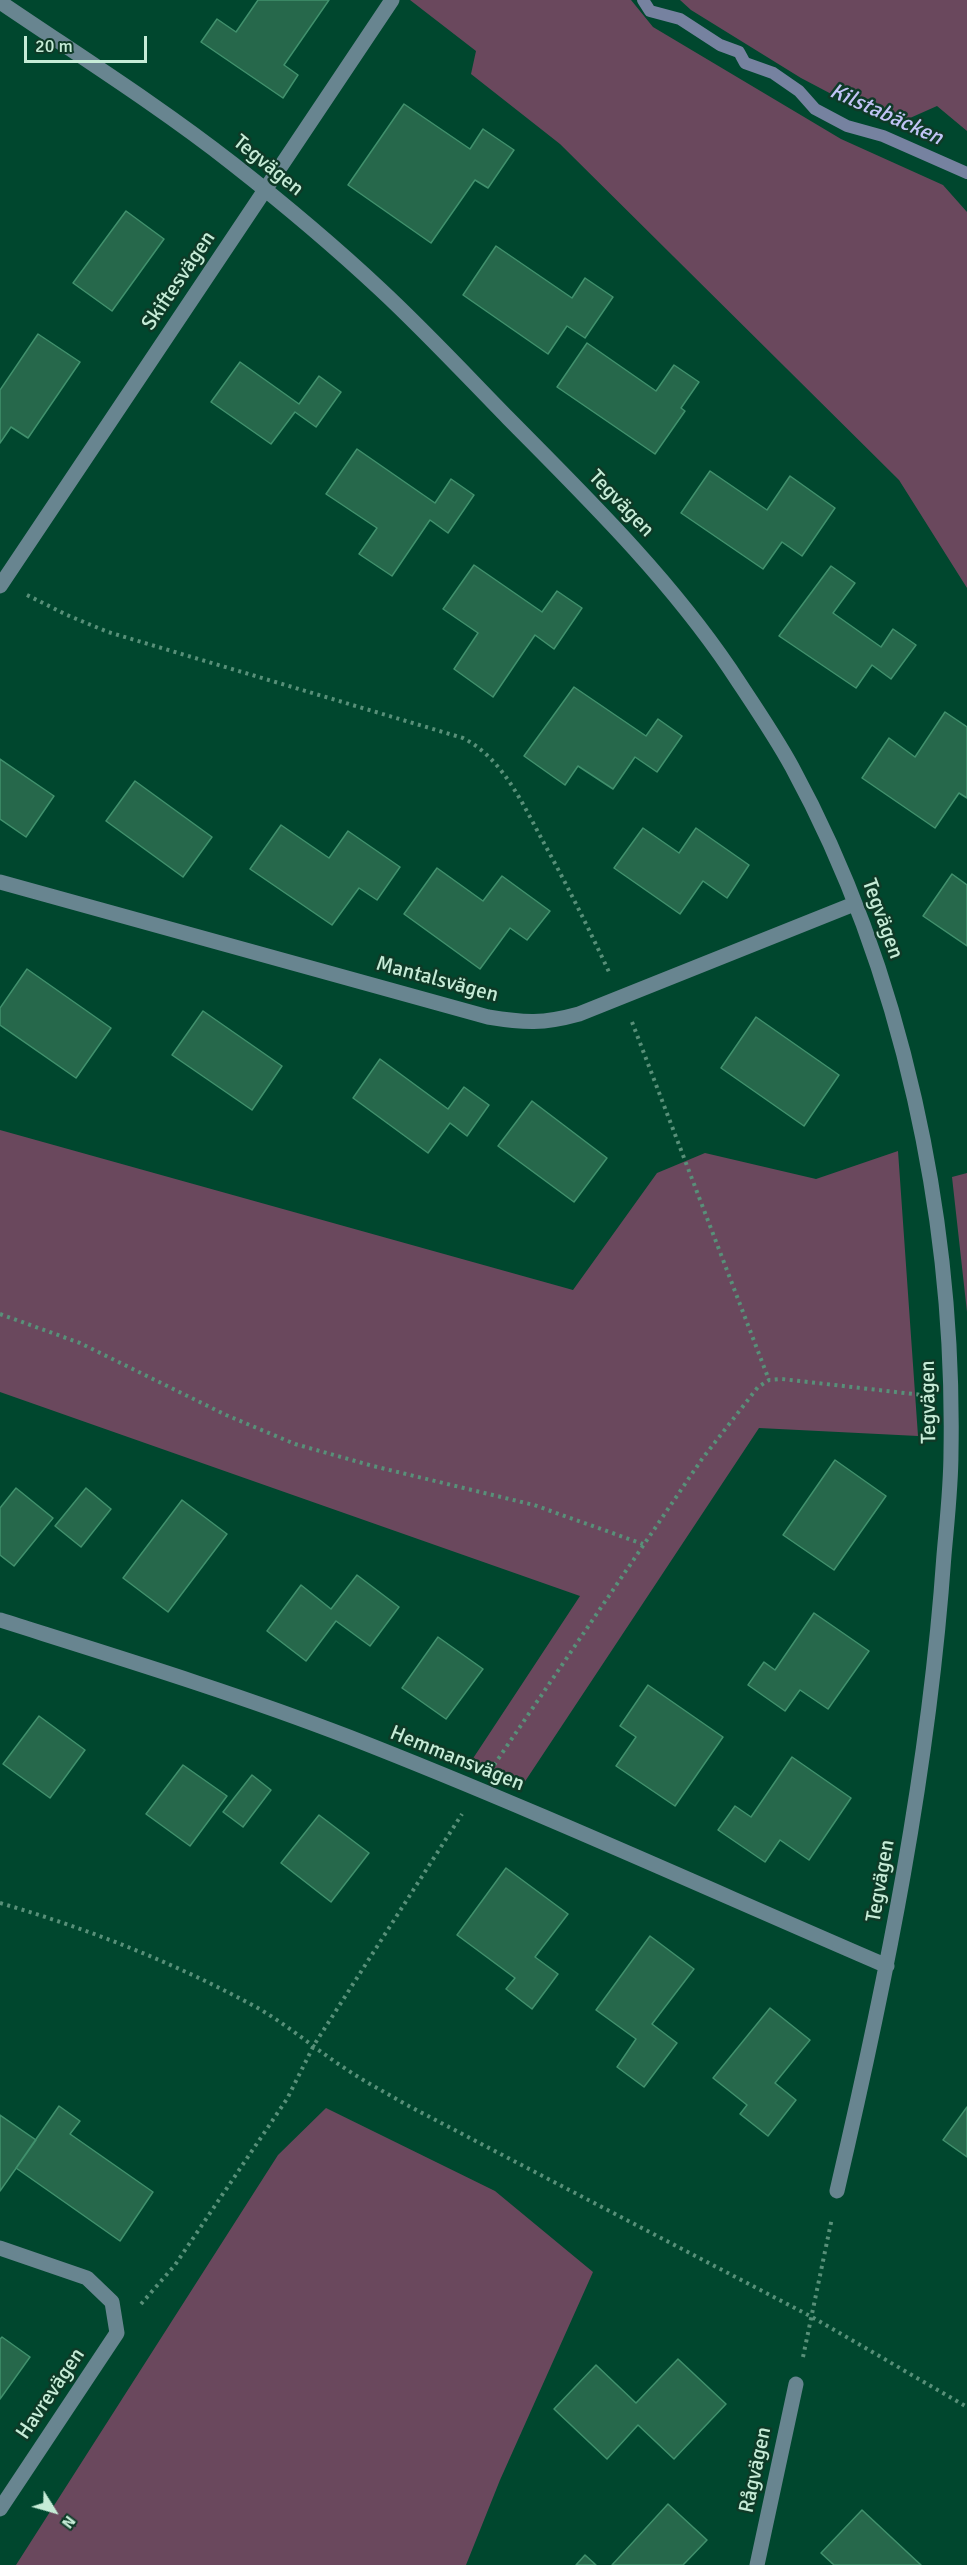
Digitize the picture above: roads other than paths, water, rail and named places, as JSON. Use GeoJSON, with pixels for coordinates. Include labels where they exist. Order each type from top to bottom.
{"type":"FeatureCollection","features":[{"type":"Feature","properties":{"kind":"street","name":"Skiftesvägen"},"geometry":{"type":"LineString","coordinates":[[1,584],[393,0]]}},
{"type":"Feature","properties":{"kind":"street","name":"Tegvägen"},"geometry":{"type":"LineString","coordinates":[[0,2],[166,115],[265,190],[382,291],[623,534],[676,596],[728,665],[791,765],[836,856],[876,961],[912,1087],[935,1204],[949,1332],[951,1454],[939,1635],[914,1816],[874,2032],[837,2190]]}},
{"type":"Feature","properties":{"kind":"street","name":"Mantalsvägen"},"geometry":{"type":"LineString","coordinates":[[0,882],[488,1017],[525,1023],[552,1022],[621,997],[854,904]]}},
{"type":"Feature","properties":{"kind":"street","name":"Hemmansvägen"},"geometry":{"type":"LineString","coordinates":[[0,1620],[253,1702],[347,1736],[478,1789],[887,1966]]}},
{"type":"Feature","properties":{"kind":"street","name":"Havrevägen"},"geometry":{"type":"LineString","coordinates":[[0,2248],[87,2278],[112,2302],[117,2333],[0,2509]]}},
{"type":"Feature","properties":{"kind":"street","name":"Rågvägen"},"geometry":{"type":"LineString","coordinates":[[757,2565],[796,2384]]}},
{"type":"Feature","properties":{"kind":"waterway","name":"Kilstabäcken"},"geometry":{"type":"LineString","coordinates":[[643,0],[650,11],[680,19],[720,45],[739,52],[745,63],[773,73],[799,91],[815,109],[847,126],[883,136],[967,173]]}}]}
